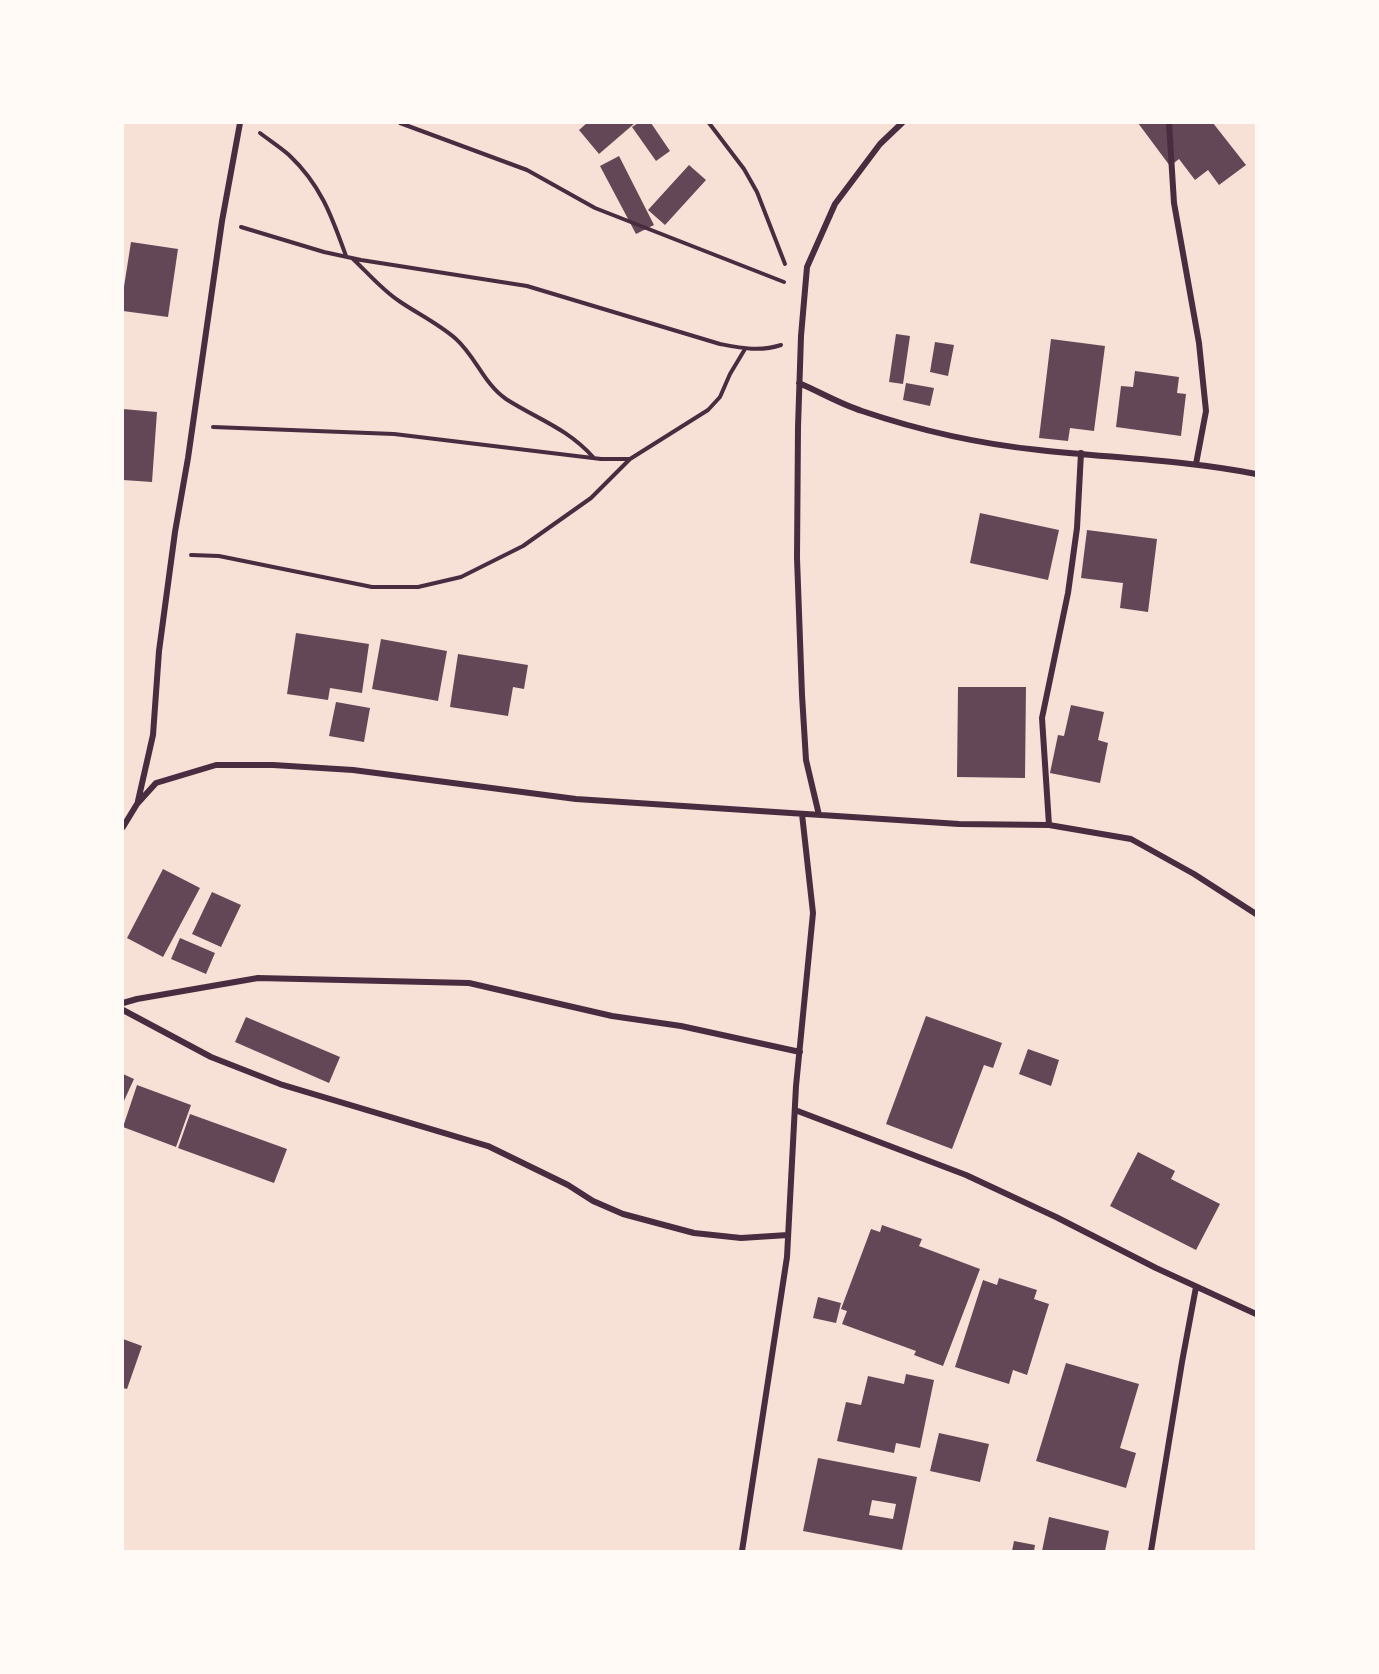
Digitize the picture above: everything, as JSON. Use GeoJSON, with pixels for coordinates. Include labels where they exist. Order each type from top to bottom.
{"type":"FeatureCollection","features":[{"type":"Feature","properties":{"kind":"street"},"geometry":{"type":"LineString","coordinates":[[137,804],[153,735],[159,651],[172,554],[222,221],[240,123]]}},
{"type":"Feature","properties":{"kind":"street"},"geometry":{"type":"LineString","coordinates":[[819,815],[806,760],[797,558],[801,336],[807,267],[835,204],[880,144],[902,123]]}},
{"type":"Feature","properties":{"kind":"street"},"geometry":{"type":"LineString","coordinates":[[1169,123],[1174,203],[1199,343],[1206,411],[1196,464]]}},
{"type":"Feature","properties":{"kind":"street"},"geometry":{"type":"LineString","coordinates":[[800,383],[860,411],[923,429],[980,441],[1038,450],[1196,464],[1256,474]]}},
{"type":"Feature","properties":{"kind":"street"},"geometry":{"type":"LineString","coordinates":[[1049,825],[1042,718],[1068,593],[1077,528],[1080,453]]}},
{"type":"Feature","properties":{"kind":"street"},"geometry":{"type":"LineString","coordinates":[[123,827],[137,804],[156,783],[216,765],[273,765],[353,771],[576,799],[959,824],[1049,825],[1131,839],[1194,874],[1256,914]]}},
{"type":"Feature","properties":{"kind":"street"},"geometry":{"type":"LineString","coordinates":[[742,1551],[787,1257],[795,1110],[813,913],[802,814]]}},
{"type":"Feature","properties":{"kind":"street"},"geometry":{"type":"LineString","coordinates":[[123,1004],[136,999],[258,978],[469,982],[612,1016],[681,1026],[800,1052]]}},
{"type":"Feature","properties":{"kind":"street"},"geometry":{"type":"LineString","coordinates":[[123,1010],[211,1058],[280,1084],[488,1146],[568,1185],[593,1201],[624,1214],[694,1233],[741,1238],[788,1235]]}},
{"type":"Feature","properties":{"kind":"street"},"geometry":{"type":"LineString","coordinates":[[795,1110],[966,1175],[1256,1314]]}},
{"type":"Feature","properties":{"kind":"street"},"geometry":{"type":"LineString","coordinates":[[1151,1551],[1196,1287]]}},
{"type":"Feature","properties":{"kind":"path"},"geometry":{"type":"LineString","coordinates":[[400,123],[527,171],[595,208],[791,285],[788,275]]}},
{"type":"Feature","properties":{"kind":"path"},"geometry":{"type":"LineString","coordinates":[[709,123],[744,169],[757,192],[785,266]]}},
{"type":"Feature","properties":{"kind":"path"},"geometry":{"type":"LineString","coordinates":[[255,128],[289,155],[319,191],[331,213],[346,256]]}},
{"type":"Feature","properties":{"kind":"path"},"geometry":{"type":"LineString","coordinates":[[222,221],[324,252],[352,258],[527,286],[681,334],[745,349],[767,350],[801,336]]}},
{"type":"Feature","properties":{"kind":"path"},"geometry":{"type":"LineString","coordinates":[[352,258],[398,301],[457,340],[491,386],[505,398],[565,432],[582,445],[593,458]]}},
{"type":"Feature","properties":{"kind":"path"},"geometry":{"type":"LineString","coordinates":[[172,554],[219,556],[372,587],[418,586],[461,577],[523,546],[591,498],[630,459],[708,410],[720,397],[745,349]]}},
{"type":"Feature","properties":{"kind":"path"},"geometry":{"type":"LineString","coordinates":[[192,426],[394,434],[593,458],[630,459]]}},
{"type":"Feature","properties":{"kind":"building"},"geometry":{"type":"Polygon","coordinates":[[[587,123],[635,123],[599,154],[579,130],[587,123]]]}},
{"type":"Feature","properties":{"kind":"building"},"geometry":{"type":"Polygon","coordinates":[[[638,123],[651,123],[670,151],[656,161],[632,127],[638,123]]]}},
{"type":"Feature","properties":{"kind":"building"},"geometry":{"type":"Polygon","coordinates":[[[1138,123],[1213,123],[1246,165],[1219,185],[1208,170],[1195,180],[1179,159],[1170,166],[1138,123]]]}},
{"type":"Feature","properties":{"kind":"building"},"geometry":{"type":"Polygon","coordinates":[[[619,156],[654,225],[636,234],[600,166],[619,156]]]}},
{"type":"Feature","properties":{"kind":"building"},"geometry":{"type":"Polygon","coordinates":[[[689,165],[706,180],[665,225],[648,210],[689,165]]]}},
{"type":"Feature","properties":{"kind":"building"},"geometry":{"type":"Polygon","coordinates":[[[131,242],[178,249],[168,317],[123,311],[123,293],[131,242]]]}},
{"type":"Feature","properties":{"kind":"building"},"geometry":{"type":"Polygon","coordinates":[[[896,334],[910,336],[903,384],[889,382],[896,334]]]}},
{"type":"Feature","properties":{"kind":"building"},"geometry":{"type":"Polygon","coordinates":[[[1051,339],[1105,346],[1094,431],[1070,428],[1068,441],[1039,438],[1051,339]]]}},
{"type":"Feature","properties":{"kind":"building"},"geometry":{"type":"Polygon","coordinates":[[[935,342],[954,345],[948,376],[930,372],[935,342]]]}},
{"type":"Feature","properties":{"kind":"building"},"geometry":{"type":"Polygon","coordinates":[[[1135,371],[1179,377],[1177,393],[1186,394],[1181,436],[1116,427],[1121,386],[1133,387],[1135,371]]]}},
{"type":"Feature","properties":{"kind":"building"},"geometry":{"type":"Polygon","coordinates":[[[906,383],[934,388],[930,406],[903,400],[906,383]]]}},
{"type":"Feature","properties":{"kind":"building"},"geometry":{"type":"Polygon","coordinates":[[[123,409],[157,412],[152,482],[123,480],[123,409]]]}},
{"type":"Feature","properties":{"kind":"building"},"geometry":{"type":"Polygon","coordinates":[[[980,513],[1059,530],[1048,580],[970,563],[980,513]]]}},
{"type":"Feature","properties":{"kind":"building"},"geometry":{"type":"Polygon","coordinates":[[[1087,530],[1157,539],[1148,612],[1120,608],[1123,583],[1081,578],[1087,530]]]}},
{"type":"Feature","properties":{"kind":"building"},"geometry":{"type":"Polygon","coordinates":[[[296,633],[369,644],[362,693],[330,688],[328,700],[287,694],[296,633]]]}},
{"type":"Feature","properties":{"kind":"building"},"geometry":{"type":"Polygon","coordinates":[[[381,639],[447,651],[438,701],[372,689],[381,639]]]}},
{"type":"Feature","properties":{"kind":"building"},"geometry":{"type":"Polygon","coordinates":[[[458,654],[528,665],[524,689],[513,687],[508,716],[450,707],[458,654]]]}},
{"type":"Feature","properties":{"kind":"building"},"geometry":{"type":"Polygon","coordinates":[[[958,687],[1026,687],[1025,778],[957,777],[958,687]]]}},
{"type":"Feature","properties":{"kind":"building"},"geometry":{"type":"Polygon","coordinates":[[[336,702],[370,708],[364,742],[329,736],[336,702]]]}},
{"type":"Feature","properties":{"kind":"building"},"geometry":{"type":"Polygon","coordinates":[[[1071,705],[1104,712],[1098,740],[1108,743],[1100,783],[1050,773],[1058,735],[1064,736],[1071,705]]]}},
{"type":"Feature","properties":{"kind":"building"},"geometry":{"type":"Polygon","coordinates":[[[163,869],[200,888],[163,957],[127,938],[163,869]]]}},
{"type":"Feature","properties":{"kind":"building"},"geometry":{"type":"Polygon","coordinates":[[[212,892],[241,905],[221,947],[192,934],[212,892]]]}},
{"type":"Feature","properties":{"kind":"building"},"geometry":{"type":"Polygon","coordinates":[[[180,938],[215,953],[206,974],[171,959],[180,938]]]}},
{"type":"Feature","properties":{"kind":"building"},"geometry":{"type":"Polygon","coordinates":[[[926,1016],[1002,1043],[993,1068],[984,1065],[952,1149],[886,1124],[926,1016]]]}},
{"type":"Feature","properties":{"kind":"building"},"geometry":{"type":"Polygon","coordinates":[[[246,1017],[340,1057],[329,1083],[235,1042],[246,1017]]]}},
{"type":"Feature","properties":{"kind":"building"},"geometry":{"type":"Polygon","coordinates":[[[1028,1049],[1059,1060],[1051,1086],[1019,1074],[1028,1049]]]}},
{"type":"Feature","properties":{"kind":"building"},"geometry":{"type":"Polygon","coordinates":[[[123,1074],[134,1079],[123,1103],[123,1074]]]}},
{"type":"Feature","properties":{"kind":"building"},"geometry":{"type":"Polygon","coordinates":[[[137,1085],[191,1105],[176,1147],[123,1127],[137,1085]]]}},
{"type":"Feature","properties":{"kind":"building"},"geometry":{"type":"Polygon","coordinates":[[[190,1114],[287,1149],[274,1183],[178,1148],[190,1114]]]}},
{"type":"Feature","properties":{"kind":"building"},"geometry":{"type":"Polygon","coordinates":[[[1138,1152],[1175,1171],[1171,1179],[1220,1204],[1196,1250],[1110,1206],[1138,1152]]]}},
{"type":"Feature","properties":{"kind":"building"},"geometry":{"type":"Polygon","coordinates":[[[882,1225],[922,1239],[919,1246],[980,1269],[943,1366],[914,1355],[916,1351],[842,1324],[847,1311],[841,1309],[871,1229],[880,1232],[882,1225]]]}},
{"type":"Feature","properties":{"kind":"building"},"geometry":{"type":"Polygon","coordinates":[[[999,1278],[1037,1290],[1034,1299],[1049,1304],[1027,1375],[1013,1370],[1009,1384],[955,1367],[983,1280],[997,1285],[999,1278]]]}},
{"type":"Feature","properties":{"kind":"building"},"geometry":{"type":"Polygon","coordinates":[[[818,1297],[841,1303],[836,1323],[813,1318],[818,1297]]]}},
{"type":"Feature","properties":{"kind":"building"},"geometry":{"type":"Polygon","coordinates":[[[123,1339],[142,1346],[127,1389],[123,1388],[123,1339]]]}},
{"type":"Feature","properties":{"kind":"building"},"geometry":{"type":"Polygon","coordinates":[[[1066,1363],[1139,1384],[1120,1448],[1136,1453],[1126,1488],[1036,1461],[1066,1363]]]}},
{"type":"Feature","properties":{"kind":"building"},"geometry":{"type":"Polygon","coordinates":[[[906,1374],[934,1380],[920,1448],[896,1443],[894,1453],[837,1441],[846,1402],[861,1405],[868,1376],[904,1384],[906,1374]]]}},
{"type":"Feature","properties":{"kind":"building"},"geometry":{"type":"Polygon","coordinates":[[[939,1433],[989,1444],[980,1482],[930,1471],[939,1433]]]}},
{"type":"Feature","properties":{"kind":"building"},"geometry":{"type":"Polygon","coordinates":[[[818,1458],[917,1477],[902,1550],[803,1531],[818,1458]],[[872,1500],[869,1515],[893,1519],[896,1504],[872,1500]]]}},
{"type":"Feature","properties":{"kind":"building"},"geometry":{"type":"Polygon","coordinates":[[[1049,1517],[1109,1531],[1105,1551],[1042,1551],[1049,1517]]]}},
{"type":"Feature","properties":{"kind":"building"},"geometry":{"type":"Polygon","coordinates":[[[1014,1541],[1035,1545],[1034,1551],[1012,1551],[1014,1541]]]}}]}
